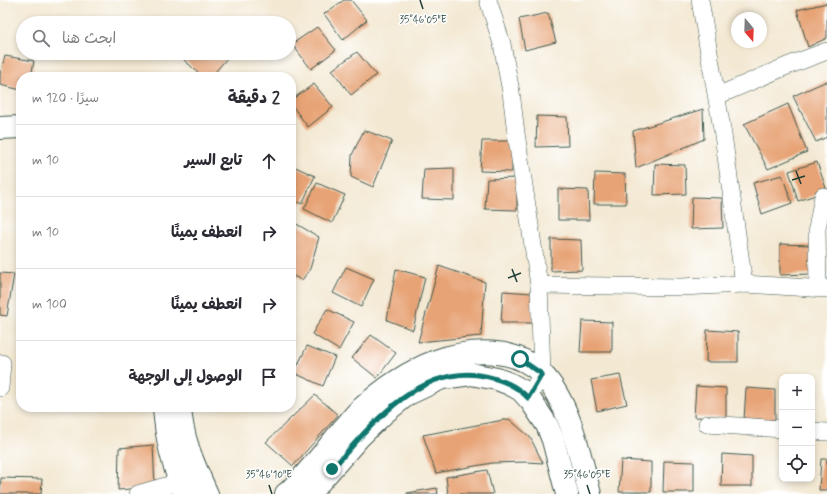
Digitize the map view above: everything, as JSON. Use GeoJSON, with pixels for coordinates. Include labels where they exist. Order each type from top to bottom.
{"type":"FeatureCollection","features":[{"type":"Feature","properties":{"kind":"main road"},"geometry":{"type":"LineString","coordinates":[[0,128],[16,127]]}},
{"type":"Feature","properties":{"kind":"main road"},"geometry":{"type":"LineString","coordinates":[[0,143],[16,143]]}},
{"type":"Feature","properties":{"kind":"main road"},"geometry":{"type":"LineString","coordinates":[[286,494],[306,474],[360,411],[385,390],[411,373],[437,361],[464,354],[491,352],[520,359],[542,374],[558,395],[572,428],[590,494]]}},
{"type":"Feature","properties":{"kind":"main road"},"geometry":{"type":"LineString","coordinates":[[309,494],[360,436],[383,414],[408,394],[442,378],[471,374],[497,379],[510,384],[520,390],[528,398],[547,425],[553,440],[567,494]]}},
{"type":"Feature","properties":{"kind":"main road"},"geometry":{"type":"LineString","coordinates":[[164,412],[173,462],[183,488]]}},
{"type":"Feature","properties":{"kind":"main road"},"geometry":{"type":"LineString","coordinates":[[181,412],[183,431],[189,455],[207,494]]}},
{"type":"Feature","properties":{"kind":"street"},"geometry":{"type":"LineString","coordinates":[[488,0],[502,44],[511,92],[539,286],[542,374],[528,398]]}},
{"type":"Feature","properties":{"kind":"street"},"geometry":{"type":"LineString","coordinates":[[700,0],[744,284]]}},
{"type":"Feature","properties":{"kind":"street"},"geometry":{"type":"LineString","coordinates":[[716,96],[794,63],[827,51]]}},
{"type":"Feature","properties":{"kind":"street"},"geometry":{"type":"LineString","coordinates":[[539,286],[681,287],[744,284],[822,289],[817,228],[823,196]]}},
{"type":"Feature","properties":{"kind":"street"},"geometry":{"type":"LineString","coordinates":[[0,388],[2,363]]}},
{"type":"Feature","properties":{"kind":"street"},"geometry":{"type":"LineString","coordinates":[[707,424],[779,429]]}},
{"type":"Feature","properties":{"kind":"street"},"geometry":{"type":"LineString","coordinates":[[815,431],[827,432]]}},
{"type":"Feature","properties":{"kind":"street"},"geometry":{"type":"LineString","coordinates":[[138,494],[183,488]]}},
{"type":"Feature","properties":{"kind":"building"},"geometry":{"type":"Polygon","coordinates":[[[344,0],[351,0],[367,20],[343,40],[324,14],[344,0]]]}},
{"type":"Feature","properties":{"kind":"building"},"geometry":{"type":"Polygon","coordinates":[[[827,3],[827,38],[808,47],[797,10],[827,3]]]}},
{"type":"Feature","properties":{"kind":"building"},"geometry":{"type":"Polygon","coordinates":[[[548,13],[556,42],[525,50],[519,19],[548,13]]]}},
{"type":"Feature","properties":{"kind":"building"},"geometry":{"type":"Polygon","coordinates":[[[317,27],[336,50],[311,69],[296,49],[296,41],[317,27]]]}},
{"type":"Feature","properties":{"kind":"building"},"geometry":{"type":"Polygon","coordinates":[[[357,52],[376,75],[351,95],[332,70],[357,52]]]}},
{"type":"Feature","properties":{"kind":"building"},"geometry":{"type":"Polygon","coordinates":[[[5,56],[16,58],[16,60],[34,61],[32,72],[16,72],[16,89],[0,85],[0,74],[5,56]]]}},
{"type":"Feature","properties":{"kind":"building"},"geometry":{"type":"Polygon","coordinates":[[[184,60],[225,60],[215,72],[197,72],[184,60]]]}},
{"type":"Feature","properties":{"kind":"building"},"geometry":{"type":"Polygon","coordinates":[[[827,81],[827,137],[816,142],[793,96],[827,81]]]}},
{"type":"Feature","properties":{"kind":"building"},"geometry":{"type":"Polygon","coordinates":[[[314,84],[333,107],[308,127],[296,111],[296,97],[314,84]]]}},
{"type":"Feature","properties":{"kind":"building"},"geometry":{"type":"Polygon","coordinates":[[[788,104],[807,152],[768,169],[744,124],[788,104]]]}},
{"type":"Feature","properties":{"kind":"building"},"geometry":{"type":"Polygon","coordinates":[[[703,109],[704,139],[636,168],[633,131],[703,109]]]}},
{"type":"Feature","properties":{"kind":"building"},"geometry":{"type":"Polygon","coordinates":[[[537,116],[567,117],[568,146],[536,147],[537,116]]]}},
{"type":"Feature","properties":{"kind":"building"},"geometry":{"type":"Polygon","coordinates":[[[364,130],[392,141],[373,187],[351,177],[352,155],[364,130]]]}},
{"type":"Feature","properties":{"kind":"building"},"geometry":{"type":"Polygon","coordinates":[[[482,141],[512,141],[512,172],[480,171],[482,141]]]}},
{"type":"Feature","properties":{"kind":"building"},"geometry":{"type":"Polygon","coordinates":[[[817,162],[827,191],[798,201],[789,171],[817,162]]]}},
{"type":"Feature","properties":{"kind":"building"},"geometry":{"type":"Polygon","coordinates":[[[655,164],[685,165],[686,194],[654,195],[655,164]]]}},
{"type":"Feature","properties":{"kind":"building"},"geometry":{"type":"Polygon","coordinates":[[[296,167],[315,176],[302,204],[296,201],[296,167]]]}},
{"type":"Feature","properties":{"kind":"building"},"geometry":{"type":"Polygon","coordinates":[[[454,168],[454,200],[422,199],[424,169],[454,168]]]}},
{"type":"Feature","properties":{"kind":"building"},"geometry":{"type":"Polygon","coordinates":[[[595,173],[625,174],[626,204],[594,204],[595,173]]]}},
{"type":"Feature","properties":{"kind":"building"},"geometry":{"type":"Polygon","coordinates":[[[782,175],[792,203],[762,214],[753,183],[782,175]]]}},
{"type":"Feature","properties":{"kind":"building"},"geometry":{"type":"Polygon","coordinates":[[[517,178],[517,210],[485,209],[487,179],[517,178]]]}},
{"type":"Feature","properties":{"kind":"building"},"geometry":{"type":"Polygon","coordinates":[[[317,183],[345,195],[332,223],[304,209],[317,183]]]}},
{"type":"Feature","properties":{"kind":"building"},"geometry":{"type":"Polygon","coordinates":[[[558,189],[588,190],[589,220],[558,220],[558,189]]]}},
{"type":"Feature","properties":{"kind":"building"},"geometry":{"type":"Polygon","coordinates":[[[692,197],[722,198],[723,228],[691,229],[692,197]]]}},
{"type":"Feature","properties":{"kind":"building"},"geometry":{"type":"Polygon","coordinates":[[[296,224],[319,237],[310,269],[302,280],[296,277],[296,224]]]}},
{"type":"Feature","properties":{"kind":"building"},"geometry":{"type":"Polygon","coordinates":[[[551,239],[581,240],[582,270],[551,271],[551,239]]]}},
{"type":"Feature","properties":{"kind":"building"},"geometry":{"type":"Polygon","coordinates":[[[780,244],[810,245],[811,274],[780,275],[780,244]]]}},
{"type":"Feature","properties":{"kind":"building"},"geometry":{"type":"Polygon","coordinates":[[[439,266],[485,282],[481,336],[418,342],[439,266]]]}},
{"type":"Feature","properties":{"kind":"building"},"geometry":{"type":"Polygon","coordinates":[[[346,267],[374,279],[361,307],[333,293],[346,267]]]}},
{"type":"Feature","properties":{"kind":"building"},"geometry":{"type":"Polygon","coordinates":[[[396,269],[425,277],[413,330],[387,320],[396,269]]]}},
{"type":"Feature","properties":{"kind":"building"},"geometry":{"type":"Polygon","coordinates":[[[0,273],[14,274],[7,316],[0,315],[0,273]]]}},
{"type":"Feature","properties":{"kind":"building"},"geometry":{"type":"Polygon","coordinates":[[[503,291],[533,293],[533,323],[501,323],[503,291]]]}},
{"type":"Feature","properties":{"kind":"building"},"geometry":{"type":"Polygon","coordinates":[[[327,309],[354,322],[339,350],[312,334],[327,309]]]}},
{"type":"Feature","properties":{"kind":"building"},"geometry":{"type":"Polygon","coordinates":[[[582,321],[612,322],[612,352],[580,352],[582,321]]]}},
{"type":"Feature","properties":{"kind":"building"},"geometry":{"type":"Polygon","coordinates":[[[707,330],[738,332],[738,362],[706,362],[707,330]]]}},
{"type":"Feature","properties":{"kind":"building"},"geometry":{"type":"Polygon","coordinates":[[[371,335],[396,353],[377,378],[352,358],[371,335]]]}},
{"type":"Feature","properties":{"kind":"building"},"geometry":{"type":"Polygon","coordinates":[[[307,346],[335,357],[323,386],[296,374],[296,369],[307,346]]]}},
{"type":"Feature","properties":{"kind":"building"},"geometry":{"type":"Polygon","coordinates":[[[620,375],[627,404],[597,411],[591,380],[620,375]]]}},
{"type":"Feature","properties":{"kind":"building"},"geometry":{"type":"Polygon","coordinates":[[[696,386],[726,388],[726,418],[694,417],[696,386]]]}},
{"type":"Feature","properties":{"kind":"building"},"geometry":{"type":"Polygon","coordinates":[[[746,388],[775,390],[775,420],[744,420],[746,388]]]}},
{"type":"Feature","properties":{"kind":"building"},"geometry":{"type":"Polygon","coordinates":[[[315,395],[338,415],[293,466],[266,442],[315,395]]]}},
{"type":"Feature","properties":{"kind":"building"},"geometry":{"type":"Polygon","coordinates":[[[509,419],[530,437],[543,463],[492,463],[436,473],[423,435],[509,419]]]}},
{"type":"Feature","properties":{"kind":"building"},"geometry":{"type":"Polygon","coordinates":[[[153,445],[155,487],[118,490],[119,448],[153,445]]]}},
{"type":"Feature","properties":{"kind":"building"},"geometry":{"type":"Polygon","coordinates":[[[722,454],[752,456],[752,486],[721,486],[722,454]]]}},
{"type":"Feature","properties":{"kind":"building"},"geometry":{"type":"Polygon","coordinates":[[[821,459],[827,459],[827,490],[819,490],[821,459]]]}},
{"type":"Feature","properties":{"kind":"building"},"geometry":{"type":"Polygon","coordinates":[[[621,460],[651,462],[651,492],[619,492],[621,460]]]}},
{"type":"Feature","properties":{"kind":"building"},"geometry":{"type":"Polygon","coordinates":[[[664,461],[694,462],[694,492],[663,492],[664,461]]]}},
{"type":"Feature","properties":{"kind":"building"},"geometry":{"type":"Polygon","coordinates":[[[487,470],[493,494],[448,494],[446,477],[487,470]]]}},
{"type":"Feature","properties":{"kind":"building"},"geometry":{"type":"Polygon","coordinates":[[[1,478],[42,479],[41,494],[0,494],[1,478]]]}},
{"type":"Feature","properties":{"kind":"building"},"geometry":{"type":"Polygon","coordinates":[[[437,488],[438,494],[407,494],[407,493],[437,488]]]}},
{"type":"Feature","properties":{"kind":"route"},"geometry":{"type":"LineString","coordinates":[[332,469],[360,436],[383,414],[408,394],[442,378],[471,374],[497,379],[520,390],[528,398],[542,374],[528,363],[520,359]]}}]}
